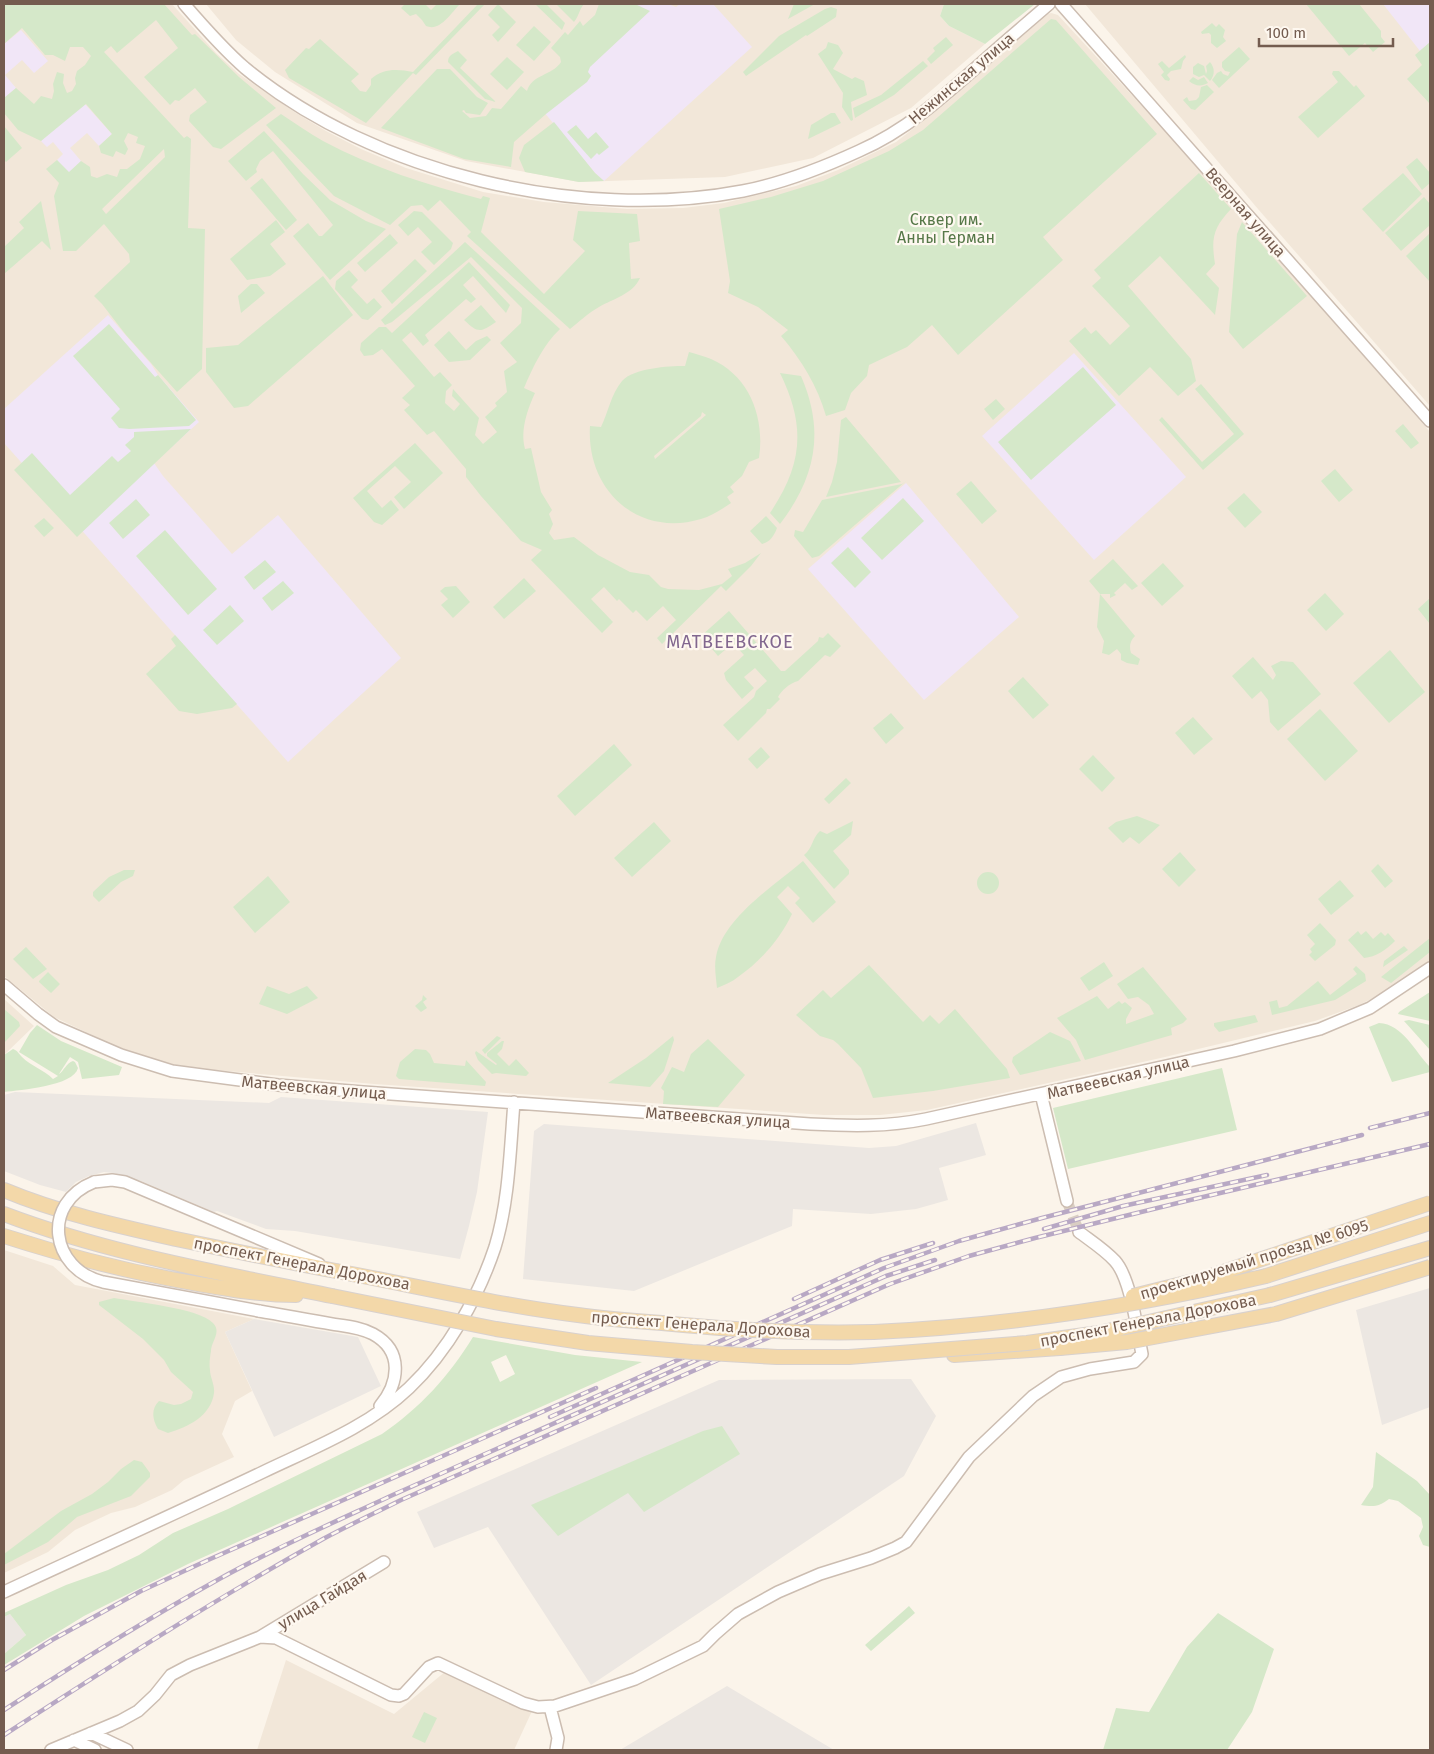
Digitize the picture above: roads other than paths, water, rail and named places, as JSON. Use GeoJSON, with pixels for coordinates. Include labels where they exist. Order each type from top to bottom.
{"type":"FeatureCollection","features":[{"type":"Feature","properties":{"kind":"main road","name":"проспект Генерала Дорохова"},"geometry":{"type":"LineString","coordinates":[[8,1191],[77,1215],[146,1232],[336,1271],[578,1315],[772,1332],[874,1332],[950,1327],[1151,1301],[1266,1276],[1430,1223]]}},
{"type":"Feature","properties":{"kind":"main road","name":"проектируемый проезд № 6095"},"geometry":{"type":"LineString","coordinates":[[1077,1312],[1202,1278],[1430,1203]]}},
{"type":"Feature","properties":{"kind":"main road","name":"проспект Генерала Дорохова"},"geometry":{"type":"LineString","coordinates":[[4,1214],[39,1227],[97,1244],[158,1259],[496,1329],[588,1343],[777,1357],[864,1357],[1027,1343],[1090,1334],[1270,1295],[1430,1248]]}},
{"type":"Feature","properties":{"kind":"main road"},"geometry":{"type":"LineString","coordinates":[[4,1236],[68,1256],[168,1279],[235,1291],[283,1295],[332,1296]]}},
{"type":"Feature","properties":{"kind":"main road"},"geometry":{"type":"LineString","coordinates":[[864,1357],[916,1358],[1127,1342],[1276,1314],[1430,1267]]}},
{"type":"Feature","properties":{"kind":"street","name":"Нежинская улица"},"geometry":{"type":"LineString","coordinates":[[184,4],[219,43],[247,69],[320,118],[376,146],[406,158],[463,176],[515,188],[571,197],[654,200],[717,194],[764,186],[818,169],[860,151],[916,119],[1050,4]]}},
{"type":"Feature","properties":{"kind":"street","name":"Веерная улица"},"geometry":{"type":"LineString","coordinates":[[1061,4],[1430,421]]}},
{"type":"Feature","properties":{"kind":"street","name":"Матвеевская улица"},"geometry":{"type":"LineString","coordinates":[[4,985],[31,1009],[56,1026],[121,1056],[172,1071],[278,1085],[810,1124],[873,1126],[910,1122],[1041,1094],[1234,1051],[1320,1029],[1370,1008],[1430,968]]}},
{"type":"Feature","properties":{"kind":"street"},"geometry":{"type":"LineString","coordinates":[[1041,1094],[1067,1201]]}},
{"type":"Feature","properties":{"kind":"street"},"geometry":{"type":"LineString","coordinates":[[4,1592],[332,1439],[382,1411],[408,1389],[436,1358],[468,1308],[485,1274],[503,1212],[514,1102]]}},
{"type":"Feature","properties":{"kind":"street"},"geometry":{"type":"LineString","coordinates":[[336,1271],[125,1182],[112,1180],[94,1182],[77,1191],[70,1197],[59,1218],[59,1239],[66,1258],[83,1274],[103,1282],[362,1329],[380,1338],[389,1348],[394,1358],[396,1370],[394,1383],[389,1396],[365,1421]]}},
{"type":"Feature","properties":{"kind":"street"},"geometry":{"type":"LineString","coordinates":[[556,1750],[558,1738],[550,1707],[635,1679],[702,1646],[738,1614],[778,1592],[820,1574],[872,1558],[906,1542],[969,1457],[1033,1396],[1062,1377],[1090,1369],[1134,1362],[1142,1354],[1126,1281],[1116,1262],[1100,1247],[1078,1232]]}},
{"type":"Feature","properties":{"kind":"street","name":"улица Гайдая"},"geometry":{"type":"LineString","coordinates":[[51,1750],[138,1711],[155,1695],[171,1675],[190,1665],[260,1637],[384,1562]]}},
{"type":"Feature","properties":{"kind":"street","name":"улица Гайдая"},"geometry":{"type":"LineString","coordinates":[[260,1637],[276,1638],[391,1695],[399,1696],[404,1694],[428,1667],[435,1664],[443,1665],[523,1703],[538,1707],[550,1707]]}},
{"type":"Feature","properties":{"kind":"street"},"geometry":{"type":"LineString","coordinates":[[92,1733],[127,1750]]}},
{"type":"Feature","properties":{"kind":"street"},"geometry":{"type":"LineString","coordinates":[[74,1740],[95,1750]]}},
{"type":"Feature","properties":{"kind":"tunnel"},"geometry":{"type":"LineString","coordinates":[[1067,1201],[1079,1232]]}},
{"type":"Feature","properties":{"kind":"railway"},"geometry":{"type":"LineString","coordinates":[[1370,1128],[1430,1113]]}},
{"type":"Feature","properties":{"kind":"railway"},"geometry":{"type":"LineString","coordinates":[[550,1417],[884,1268],[959,1241],[1362,1135]]}},
{"type":"Feature","properties":{"kind":"railway"},"geometry":{"type":"LineString","coordinates":[[4,1735],[202,1610],[342,1529],[401,1500],[890,1284],[969,1256],[1035,1238],[1430,1144]]}},
{"type":"Feature","properties":{"kind":"railway"},"geometry":{"type":"LineString","coordinates":[[1044,1229],[1123,1206],[1267,1175]]}},
{"type":"Feature","properties":{"kind":"railway"},"geometry":{"type":"LineString","coordinates":[[794,1299],[880,1260],[933,1243]]}},
{"type":"Feature","properties":{"kind":"railway"},"geometry":{"type":"LineString","coordinates":[[4,1710],[166,1609],[285,1545],[395,1494],[886,1276],[935,1260]]}},
{"type":"Feature","properties":{"kind":"railway"},"geometry":{"type":"LineString","coordinates":[[4,1670],[52,1640],[141,1591],[596,1388]]}},
{"type":"Feature","properties":{"kind":"district","name":"МАТВЕЕВСКОЕ"},"geometry":{"type":"Point","coordinates":[730,642]}},
{"type":"Feature","properties":{"kind":"park label","name":"Сквер им. Анны Герман"},"geometry":{"type":"Point","coordinates":[946,228]}}]}
